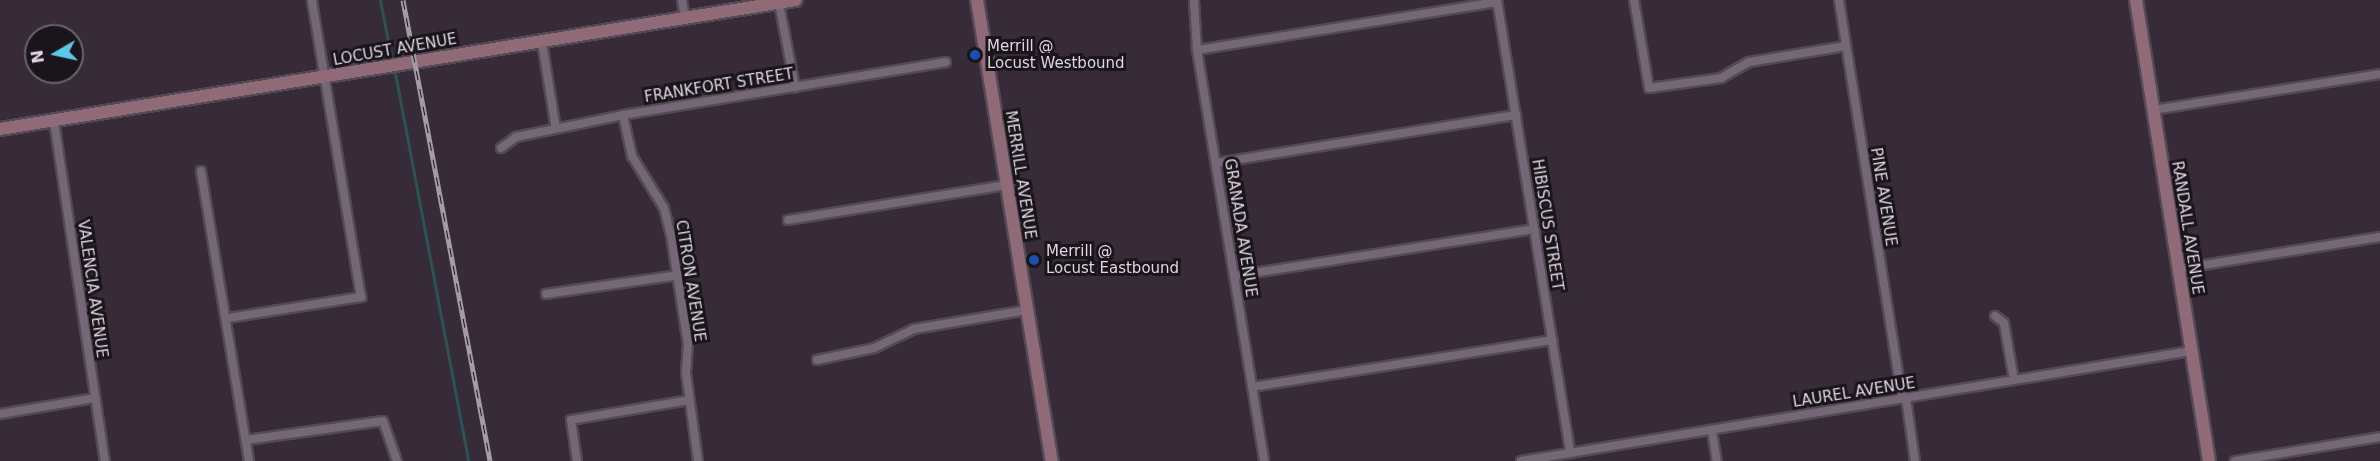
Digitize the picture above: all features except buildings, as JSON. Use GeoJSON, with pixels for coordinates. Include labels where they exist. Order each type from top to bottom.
{"type":"FeatureCollection","features":[{"type":"Feature","properties":{"kind":"street"},"geometry":{"type":"LineString","coordinates":[[228,318],[361,297],[312,0]]}},
{"type":"Feature","properties":{"kind":"street"},"geometry":{"type":"LineString","coordinates":[[682,0],[685,19]]}},
{"type":"Feature","properties":{"kind":"street","name":"LOCUST AVENUE"},"geometry":{"type":"LineString","coordinates":[[0,129],[685,19],[738,5],[796,0]]}},
{"type":"Feature","properties":{"kind":"street","name":"MERRILL AVENUE"},"geometry":{"type":"LineString","coordinates":[[977,0],[1052,461]]}},
{"type":"Feature","properties":{"kind":"street","name":"GRANADA AVENUE"},"geometry":{"type":"LineString","coordinates":[[1194,0],[1197,50],[1264,461]]}},
{"type":"Feature","properties":{"kind":"street"},"geometry":{"type":"LineString","coordinates":[[1634,0],[1649,88],[1720,78],[1749,62],[1846,46]]}},
{"type":"Feature","properties":{"kind":"street","name":"PINE AVENUE"},"geometry":{"type":"LineString","coordinates":[[1839,0],[1915,461]]}},
{"type":"Feature","properties":{"kind":"street","name":"RANDALL AVENUE"},"geometry":{"type":"LineString","coordinates":[[2136,0],[2209,461]]}},
{"type":"Feature","properties":{"kind":"street"},"geometry":{"type":"LineString","coordinates":[[1197,50],[1497,1]]}},
{"type":"Feature","properties":{"kind":"street","name":"HIBISCUS STREET"},"geometry":{"type":"LineString","coordinates":[[1497,1],[1570,453]]}},
{"type":"Feature","properties":{"kind":"street"},"geometry":{"type":"LineString","coordinates":[[780,3],[795,87]]}},
{"type":"Feature","properties":{"kind":"street"},"geometry":{"type":"LineString","coordinates":[[542,42],[556,129]]}},
{"type":"Feature","properties":{"kind":"street","name":"FRANKFORT STREET"},"geometry":{"type":"LineString","coordinates":[[501,148],[516,137],[623,115],[946,62]]}},
{"type":"Feature","properties":{"kind":"street"},"geometry":{"type":"LineString","coordinates":[[2153,110],[2380,74]]}},
{"type":"Feature","properties":{"kind":"street","name":"CITRON AVENUE"},"geometry":{"type":"LineString","coordinates":[[623,115],[632,156],[664,208],[679,276],[688,344],[689,400],[698,461]]}},
{"type":"Feature","properties":{"kind":"street"},"geometry":{"type":"LineString","coordinates":[[1216,163],[1516,115]]}},
{"type":"Feature","properties":{"kind":"street","name":"VALENCIA AVENUE"},"geometry":{"type":"LineString","coordinates":[[54,121],[105,461]]}},
{"type":"Feature","properties":{"kind":"street"},"geometry":{"type":"LineString","coordinates":[[201,171],[228,318],[249,461]]}},
{"type":"Feature","properties":{"kind":"street"},"geometry":{"type":"LineString","coordinates":[[788,220],[1007,185]]}},
{"type":"Feature","properties":{"kind":"street"},"geometry":{"type":"LineString","coordinates":[[1234,276],[1534,229]]}},
{"type":"Feature","properties":{"kind":"street"},"geometry":{"type":"LineString","coordinates":[[2178,269],[2380,237]]}},
{"type":"Feature","properties":{"kind":"street"},"geometry":{"type":"LineString","coordinates":[[546,294],[679,276]]}},
{"type":"Feature","properties":{"kind":"street"},"geometry":{"type":"LineString","coordinates":[[817,360],[874,348],[914,329],[1027,309]]}},
{"type":"Feature","properties":{"kind":"street"},"geometry":{"type":"LineString","coordinates":[[1995,316],[2004,323],[2014,380]]}},
{"type":"Feature","properties":{"kind":"street"},"geometry":{"type":"LineString","coordinates":[[1252,387],[1552,340]]}},
{"type":"Feature","properties":{"kind":"street","name":"LAUREL AVENUE"},"geometry":{"type":"LineString","coordinates":[[1521,461],[2191,351]]}},
{"type":"Feature","properties":{"kind":"street"},"geometry":{"type":"LineString","coordinates":[[0,414],[95,398]]}},
{"type":"Feature","properties":{"kind":"street"},"geometry":{"type":"LineString","coordinates":[[577,461],[571,420],[689,400]]}},
{"type":"Feature","properties":{"kind":"street"},"geometry":{"type":"LineString","coordinates":[[246,440],[383,421],[397,461]]}},
{"type":"Feature","properties":{"kind":"street"},"geometry":{"type":"LineString","coordinates":[[1712,431],[1717,461]]}},
{"type":"Feature","properties":{"kind":"street"},"geometry":{"type":"LineString","coordinates":[[2235,461],[2380,437]]}},
{"type":"Feature","properties":{"kind":"waterway"},"geometry":{"type":"LineString","coordinates":[[380,0],[391,56]]}},
{"type":"Feature","properties":{"kind":"waterway"},"geometry":{"type":"LineString","coordinates":[[395,73],[468,461]]}},
{"type":"Feature","properties":{"kind":"railway"},"geometry":{"type":"LineString","coordinates":[[403,0],[490,461]]}},
{"type":"Feature","properties":{"kind":"place","name":"Merrill @ Locust Westbound"},"geometry":{"type":"Point","coordinates":[975,55]}},
{"type":"Feature","properties":{"kind":"place","name":"Merrill @ Locust Eastbound"},"geometry":{"type":"Point","coordinates":[1034,260]}}]}
